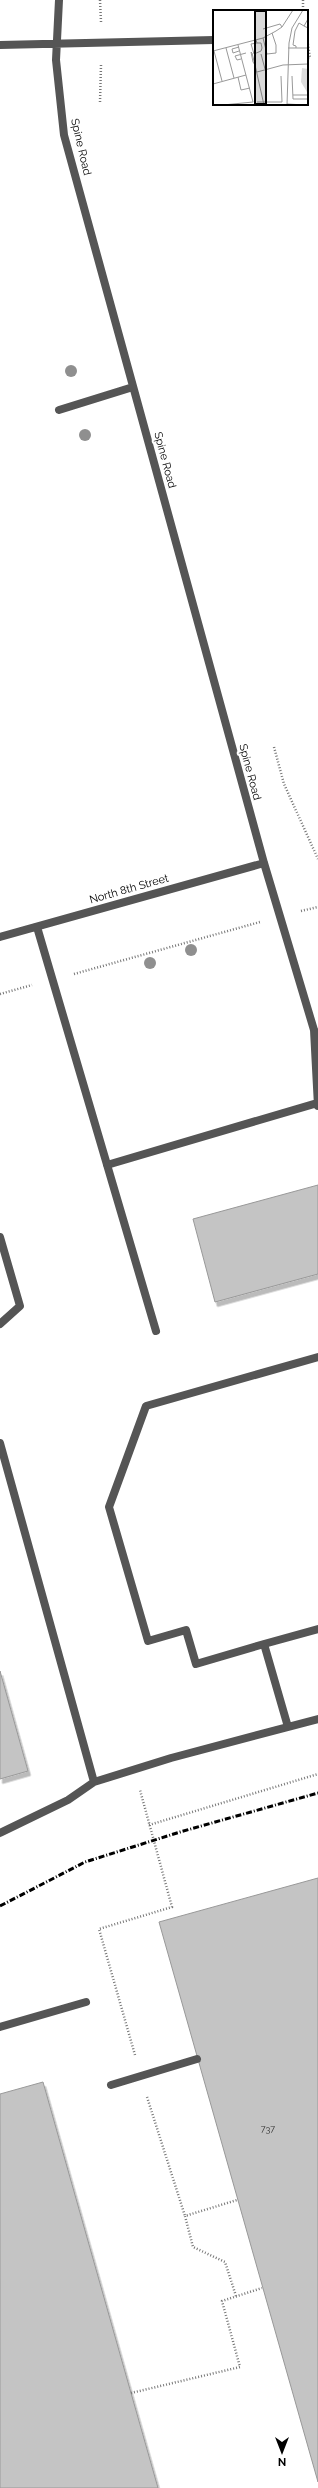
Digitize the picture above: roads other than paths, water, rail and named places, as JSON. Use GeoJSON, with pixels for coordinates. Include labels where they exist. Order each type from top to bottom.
{"type":"FeatureCollection","features":[{"type":"Feature","properties":{"kind":"lane"},"geometry":{"type":"LineString","coordinates":[[57,43],[59,0]]}},
{"type":"Feature","properties":{"kind":"lane"},"geometry":{"type":"LineString","coordinates":[[0,45],[213,40]]}},
{"type":"Feature","properties":{"kind":"lane","name":"Spine Road"},"geometry":{"type":"LineString","coordinates":[[57,43],[56,60],[64,135],[264,863],[316,1032],[318,1104]]}},
{"type":"Feature","properties":{"kind":"lane"},"geometry":{"type":"LineString","coordinates":[[59,410],[133,387]]}},
{"type":"Feature","properties":{"kind":"lane","name":"North 8th Street"},"geometry":{"type":"LineString","coordinates":[[0,937],[264,863]]}},
{"type":"Feature","properties":{"kind":"lane"},"geometry":{"type":"LineString","coordinates":[[36,927],[156,1331]]}},
{"type":"Feature","properties":{"kind":"lane"},"geometry":{"type":"LineString","coordinates":[[107,1165],[318,1104]]}},
{"type":"Feature","properties":{"kind":"lane"},"geometry":{"type":"LineString","coordinates":[[0,1237],[20,1306],[0,1324]]}},
{"type":"Feature","properties":{"kind":"lane"},"geometry":{"type":"LineString","coordinates":[[318,1357],[146,1406],[109,1507],[148,1641],[186,1630],[196,1664],[318,1629]]}},
{"type":"Feature","properties":{"kind":"lane"},"geometry":{"type":"LineString","coordinates":[[0,1443],[94,1782]]}},
{"type":"Feature","properties":{"kind":"lane"},"geometry":{"type":"LineString","coordinates":[[264,1644],[288,1727]]}},
{"type":"Feature","properties":{"kind":"lane"},"geometry":{"type":"LineString","coordinates":[[0,1833],[68,1800],[94,1782],[171,1758],[318,1719]]}},
{"type":"Feature","properties":{"kind":"lane"},"geometry":{"type":"LineString","coordinates":[[0,2027],[86,2002]]}},
{"type":"Feature","properties":{"kind":"lane"},"geometry":{"type":"LineString","coordinates":[[111,2085],[197,2059]]}},
{"type":"Feature","properties":{"kind":"railway"},"geometry":{"type":"LineString","coordinates":[[0,1906],[85,1862],[180,1832],[318,1793]]}}]}
